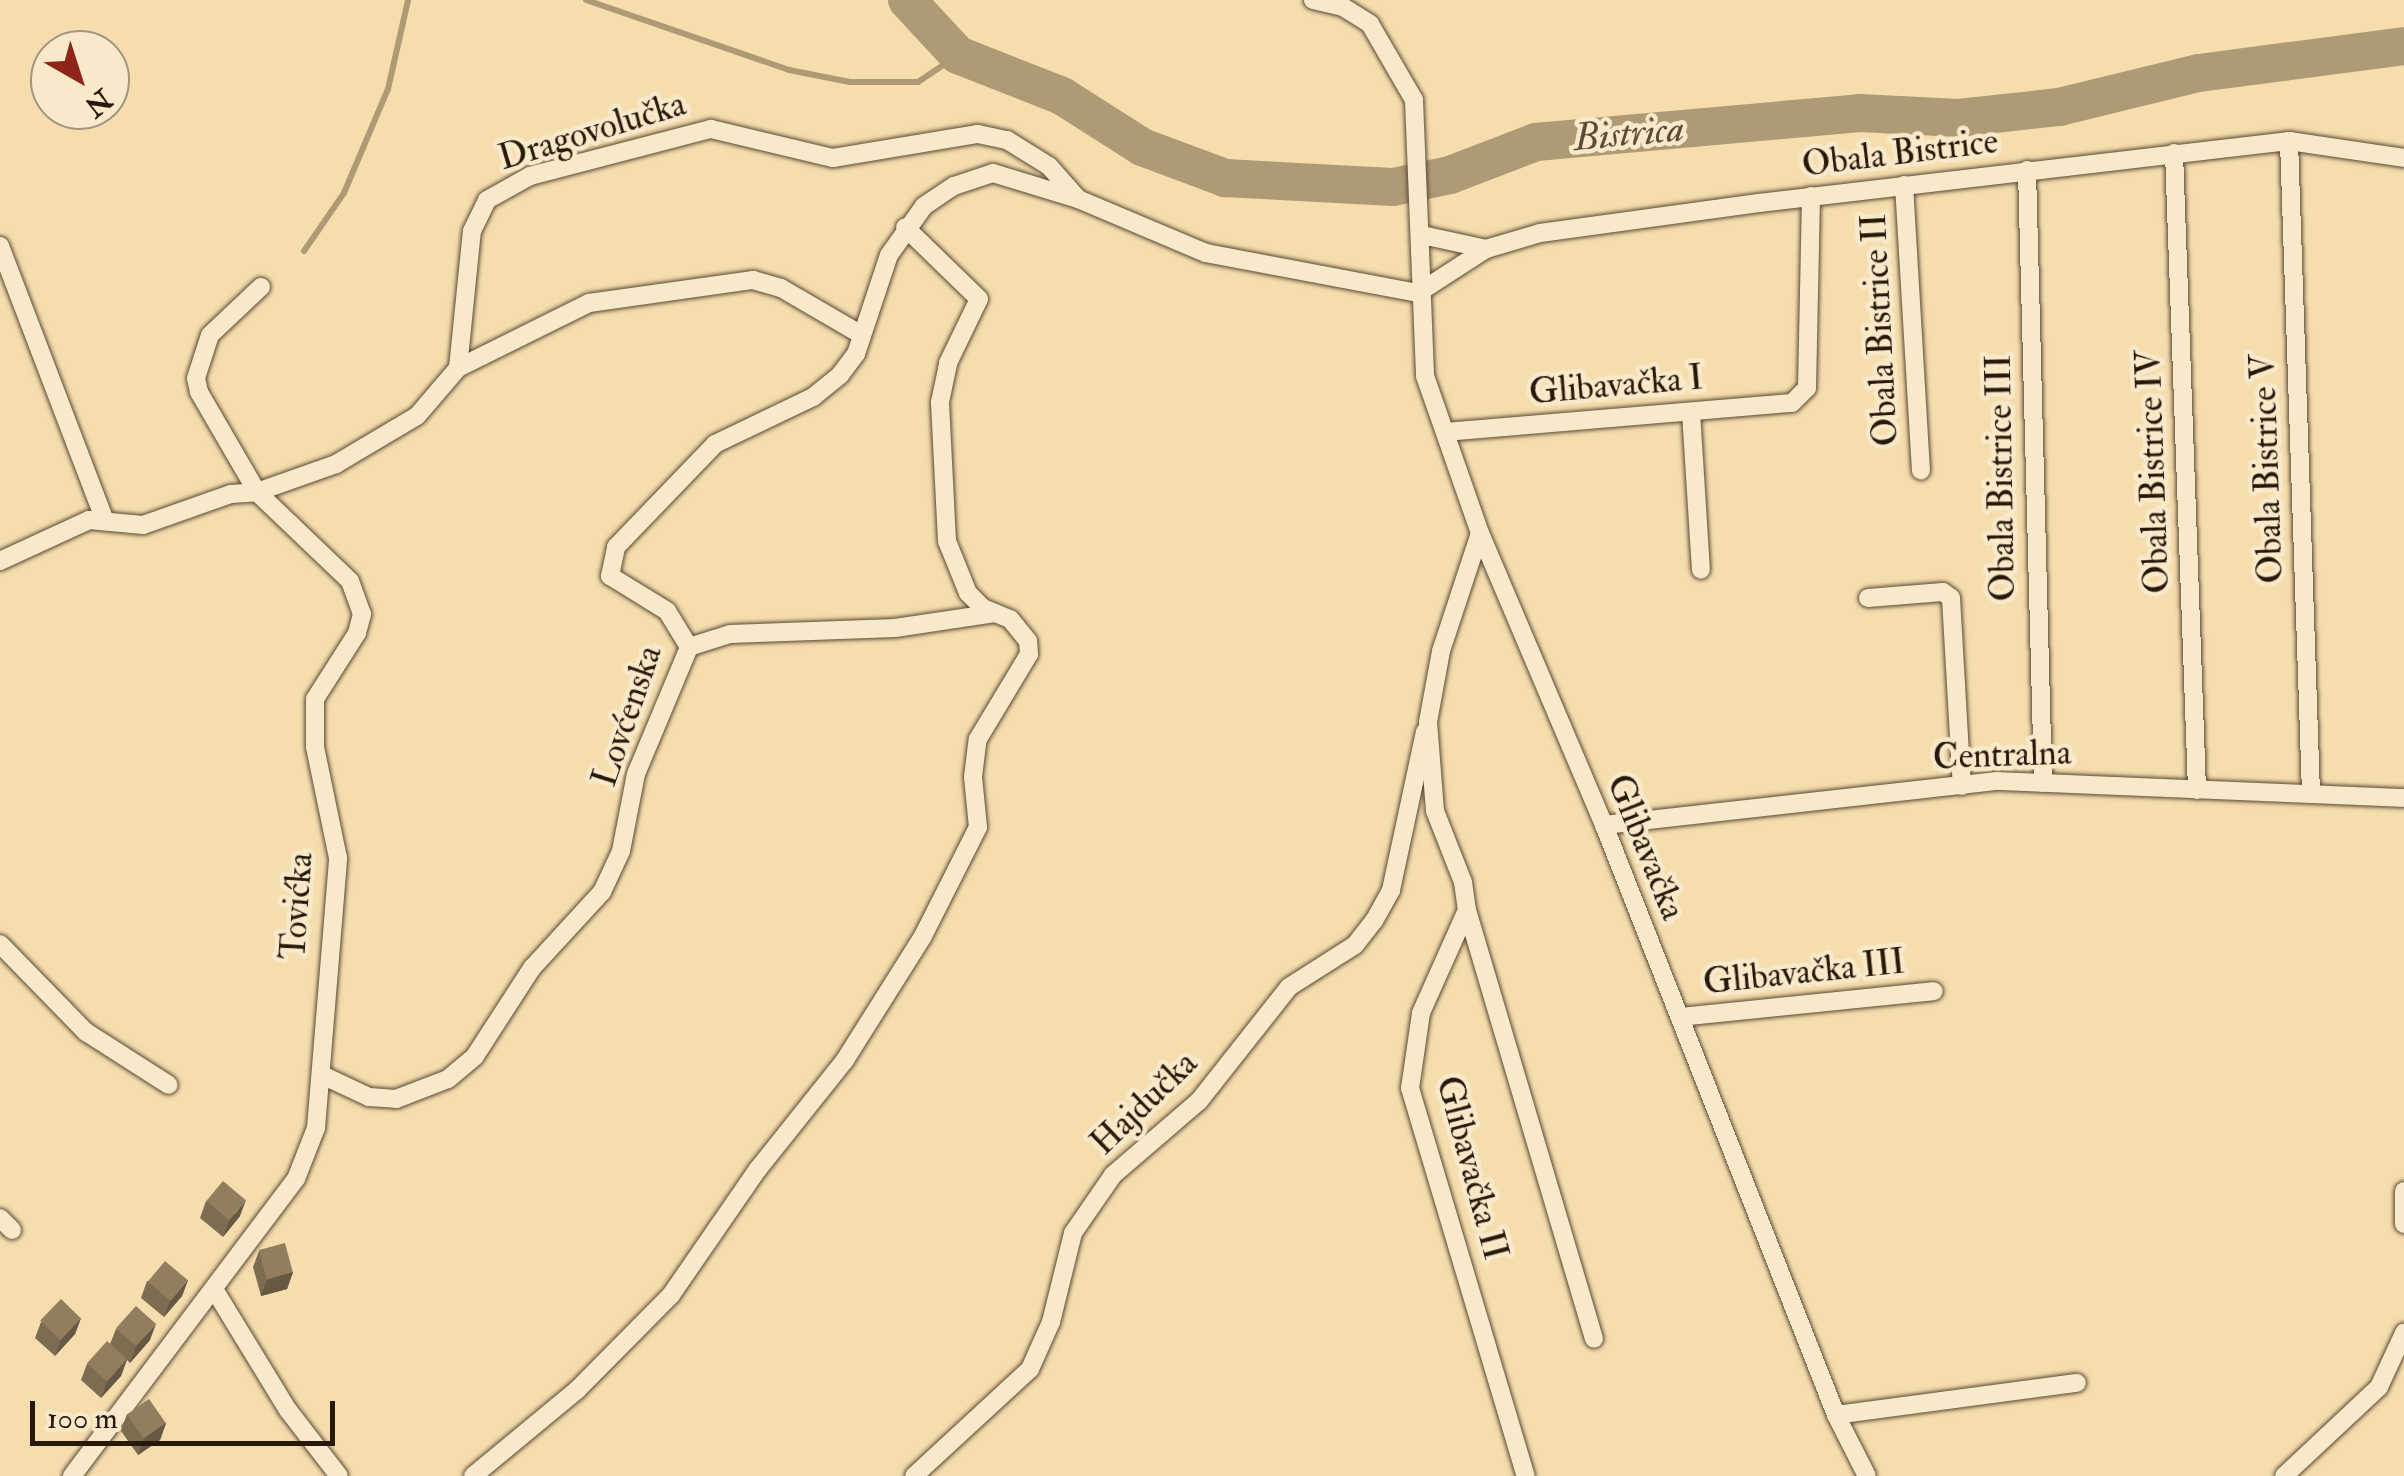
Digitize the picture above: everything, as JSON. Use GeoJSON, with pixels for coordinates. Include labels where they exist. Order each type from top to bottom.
{"type":"FeatureCollection","features":[{"type":"Feature","properties":{"kind":"street","name":"Glibavačka"},"geometry":{"type":"LineString","coordinates":[[1313,0],[1343,7],[1370,24],[1414,100],[1423,232],[1418,293],[1424,376],[1480,533],[1604,826],[1836,1415],[1867,1476]]}},
{"type":"Feature","properties":{"kind":"street","name":"Dragovolučka"},"geometry":{"type":"LineString","coordinates":[[458,368],[472,231],[487,200],[530,176],[712,128],[834,158],[861,158],[978,134],[1007,140],[1049,166],[1078,199],[1206,253],[1418,293]]}},
{"type":"Feature","properties":{"kind":"street","name":"Obala Bistrice"},"geometry":{"type":"LineString","coordinates":[[1418,293],[1486,249],[1540,234],[1811,196],[2288,141],[2404,158]]}},
{"type":"Feature","properties":{"kind":"street","name":"Obala Bistrice V"},"geometry":{"type":"LineString","coordinates":[[2288,141],[2311,794]]}},
{"type":"Feature","properties":{"kind":"street","name":"Obala Bistrice IV"},"geometry":{"type":"LineString","coordinates":[[2174,153],[2197,790]]}},
{"type":"Feature","properties":{"kind":"street","name":"Obala Bistrice III"},"geometry":{"type":"LineString","coordinates":[[2027,170],[2043,783]]}},
{"type":"Feature","properties":{"kind":"street","name":"Lovćenska"},"geometry":{"type":"LineString","coordinates":[[322,1075],[368,1097],[396,1100],[448,1079],[475,1056],[532,968],[602,892],[621,851],[636,774],[689,647],[667,610],[610,576],[616,547],[715,444],[826,389],[856,354],[860,334],[905,227],[954,186],[993,173],[1078,199]]}},
{"type":"Feature","properties":{"kind":"street","name":"Obala Bistrice II"},"geometry":{"type":"LineString","coordinates":[[1904,185],[1921,470]]}},
{"type":"Feature","properties":{"kind":"street","name":"Glibavačka I"},"geometry":{"type":"LineString","coordinates":[[1445,432],[1792,404],[1807,388],[1811,196]]}},
{"type":"Feature","properties":{"kind":"street"},"geometry":{"type":"LineString","coordinates":[[473,1476],[578,1390],[670,1295],[719,1222],[845,1060],[923,936],[978,827],[973,777],[978,739],[1029,654],[1022,630],[968,593],[947,541],[940,402],[948,364],[979,299],[970,282],[905,227]]}},
{"type":"Feature","properties":{"kind":"street"},"geometry":{"type":"LineString","coordinates":[[1423,232],[1486,249]]}},
{"type":"Feature","properties":{"kind":"street"},"geometry":{"type":"LineString","coordinates":[[0,246],[104,519]]}},
{"type":"Feature","properties":{"kind":"street"},"geometry":{"type":"LineString","coordinates":[[0,561],[104,519],[143,524],[230,494],[257,492],[336,464],[416,416],[458,368],[589,302],[754,280],[782,288],[860,334]]}},
{"type":"Feature","properties":{"kind":"street"},"geometry":{"type":"LineString","coordinates":[[257,492],[196,378],[224,316],[261,287]]}},
{"type":"Feature","properties":{"kind":"street"},"geometry":{"type":"LineString","coordinates":[[1691,412],[1701,570]]}},
{"type":"Feature","properties":{"kind":"street","name":"Tovićka"},"geometry":{"type":"LineString","coordinates":[[72,1476],[214,1289],[310,1154],[322,1075],[325,958],[337,908],[338,858],[315,747],[315,699],[357,633],[362,614],[341,570],[257,492]]}},
{"type":"Feature","properties":{"kind":"street"},"geometry":{"type":"LineString","coordinates":[[1480,533],[1441,651],[1428,722],[1435,811],[1463,882],[1467,910],[1594,1339]]}},
{"type":"Feature","properties":{"kind":"street"},"geometry":{"type":"LineString","coordinates":[[1868,598],[1943,592],[1951,598],[1962,786]]}},
{"type":"Feature","properties":{"kind":"street"},"geometry":{"type":"LineString","coordinates":[[689,647],[730,634],[896,628],[996,613]]}},
{"type":"Feature","properties":{"kind":"street","name":"Hajdučka"},"geometry":{"type":"LineString","coordinates":[[914,1476],[1030,1369],[1052,1322],[1072,1234],[1113,1175],[1222,1076],[1238,1045],[1289,987],[1355,945],[1374,921],[1391,890],[1412,768],[1428,722]]}},
{"type":"Feature","properties":{"kind":"street","name":"Centralna"},"geometry":{"type":"LineString","coordinates":[[1604,826],[1962,786],[2043,783],[2404,798]]}},
{"type":"Feature","properties":{"kind":"street","name":"Glibavačka II"},"geometry":{"type":"LineString","coordinates":[[1467,910],[1421,1013],[1410,1088],[1526,1476]]}},
{"type":"Feature","properties":{"kind":"street"},"geometry":{"type":"LineString","coordinates":[[0,944],[86,1032],[169,1085]]}},
{"type":"Feature","properties":{"kind":"street","name":"Glibavačka III"},"geometry":{"type":"LineString","coordinates":[[1680,1017],[1934,991]]}},
{"type":"Feature","properties":{"kind":"street"},"geometry":{"type":"LineString","coordinates":[[2404,1191],[2404,1224]]}},
{"type":"Feature","properties":{"kind":"street"},"geometry":{"type":"LineString","coordinates":[[214,1289],[288,1410],[340,1476]]}},
{"type":"Feature","properties":{"kind":"street"},"geometry":{"type":"LineString","coordinates":[[2284,1476],[2379,1387],[2404,1332]]}},
{"type":"Feature","properties":{"kind":"street"},"geometry":{"type":"LineString","coordinates":[[1836,1415],[2077,1384]]}},
{"type":"Feature","properties":{"kind":"building"},"geometry":{"type":"Polygon","coordinates":[[[223,1181],[246,1200],[229,1220],[206,1201],[223,1181]]]}},
{"type":"Feature","properties":{"kind":"building"},"geometry":{"type":"Polygon","coordinates":[[[285,1243],[293,1272],[267,1279],[259,1250],[285,1243]]]}},
{"type":"Feature","properties":{"kind":"building"},"geometry":{"type":"Polygon","coordinates":[[[165,1261],[188,1280],[171,1301],[148,1282],[165,1261]]]}},
{"type":"Feature","properties":{"kind":"building"},"geometry":{"type":"Polygon","coordinates":[[[61,1299],[81,1318],[60,1340],[40,1321],[61,1299]]]}},
{"type":"Feature","properties":{"kind":"building"},"geometry":{"type":"Polygon","coordinates":[[[136,1306],[156,1324],[136,1346],[116,1328],[136,1306]]]}},
{"type":"Feature","properties":{"kind":"building"},"geometry":{"type":"Polygon","coordinates":[[[107,1341],[127,1359],[107,1381],[87,1363],[107,1341]]]}},
{"type":"Feature","properties":{"kind":"building"},"geometry":{"type":"Polygon","coordinates":[[[149,1399],[166,1423],[144,1438],[127,1414],[149,1399]]]}},
{"type":"Feature","properties":{"kind":"waterway"},"geometry":{"type":"LineString","coordinates":[[304,251],[344,193],[388,89],[408,0]]}},
{"type":"Feature","properties":{"kind":"waterway"},"geometry":{"type":"LineString","coordinates":[[586,0],[789,70],[850,82],[918,82],[958,55]]}},
{"type":"Feature","properties":{"kind":"waterway","name":"Bistrica"},"geometry":{"type":"LineString","coordinates":[[907,0],[958,55],[1062,96],[1142,147],[1225,178],[1393,187],[1450,175],[1536,142],[1860,113],[1958,118],[2059,107],[2199,73],[2404,46]]}}]}
